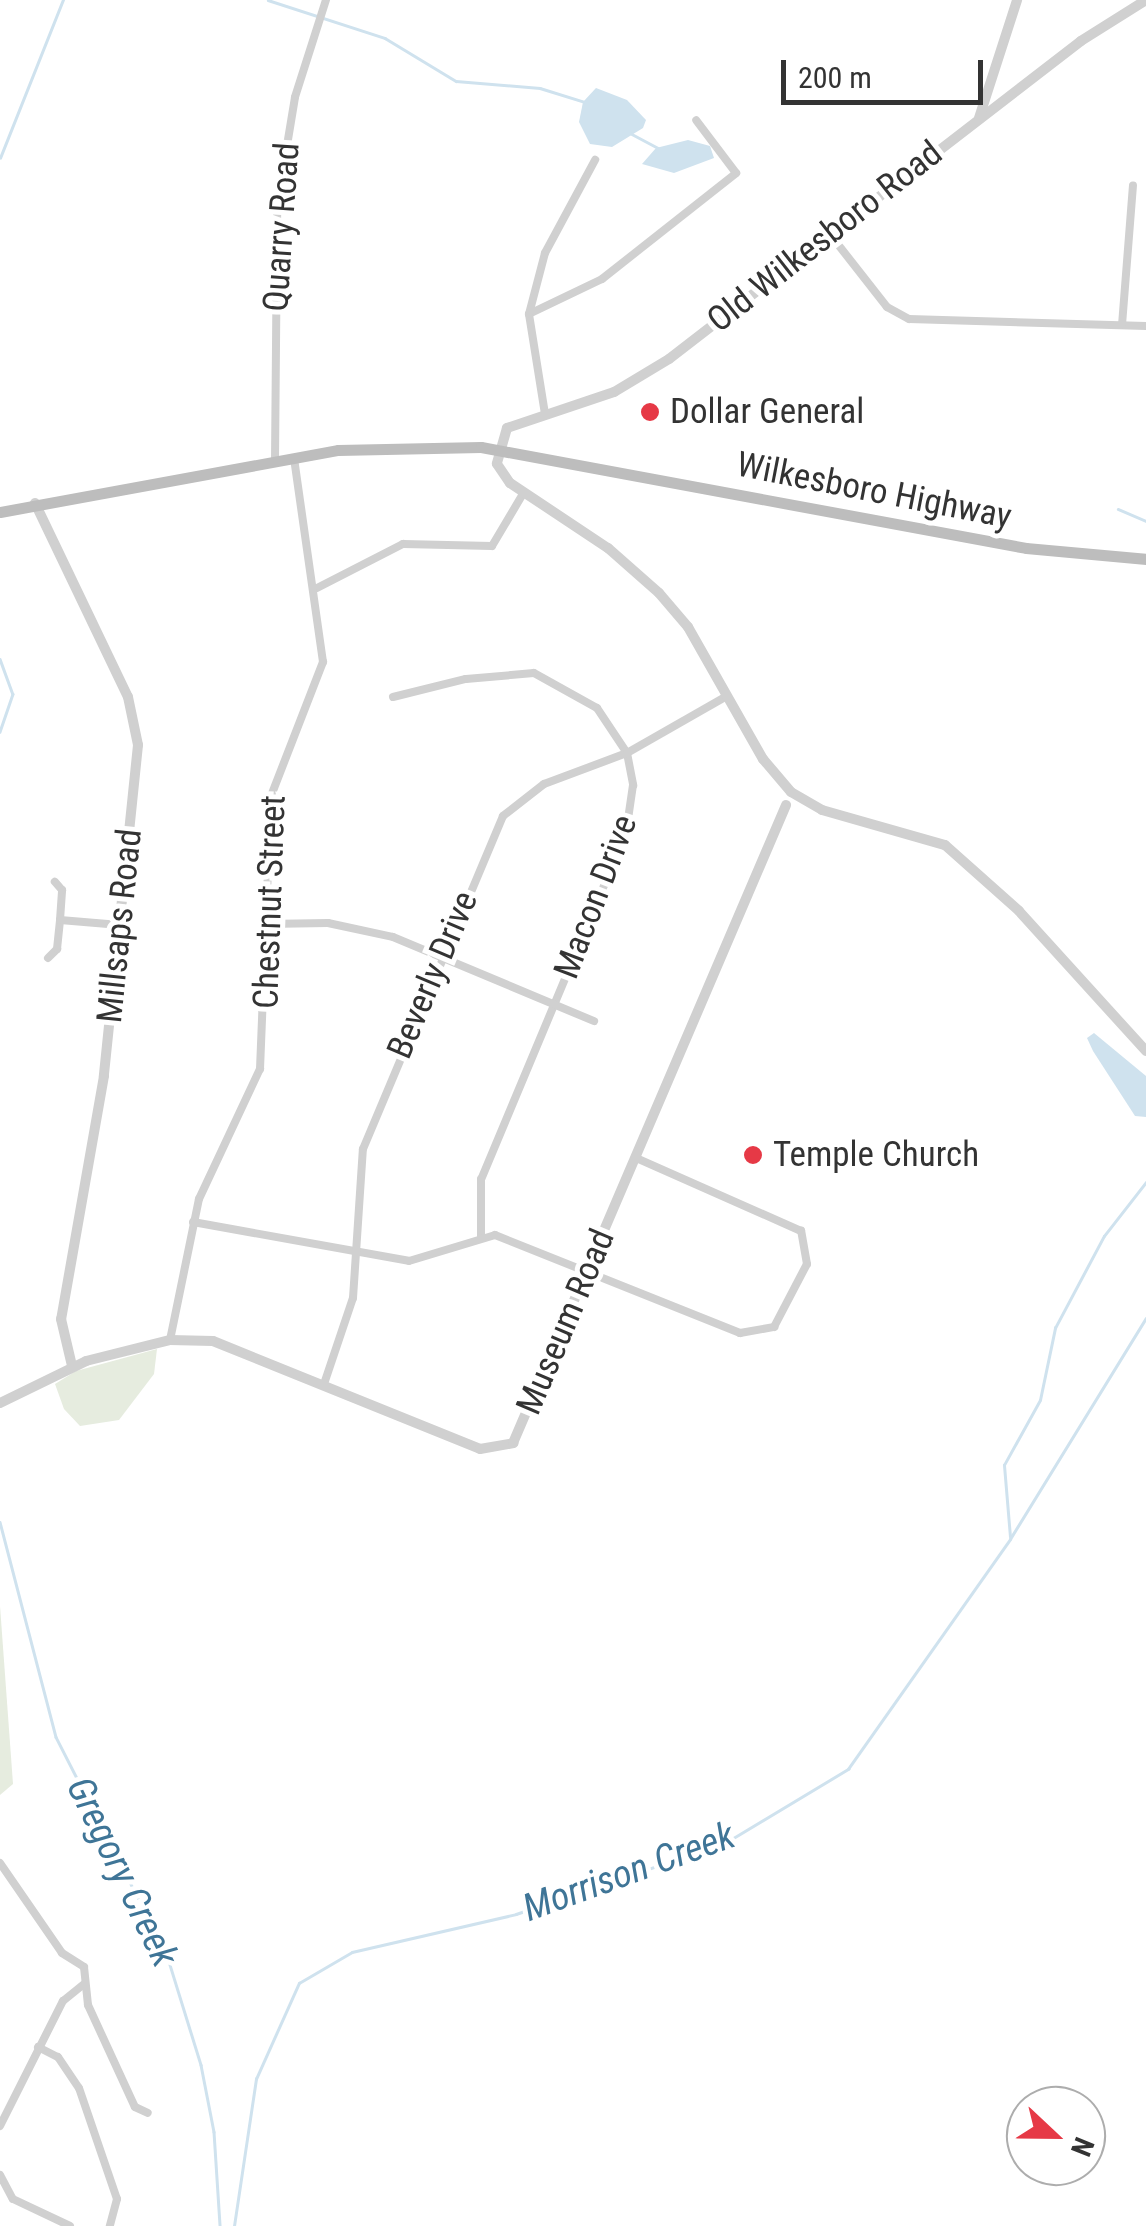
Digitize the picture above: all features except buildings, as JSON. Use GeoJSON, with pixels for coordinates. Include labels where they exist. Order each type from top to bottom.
{"type":"FeatureCollection","features":[{"type":"Feature","properties":{"kind":"main road","name":"Wilkesboro Highway"},"geometry":{"type":"LineString","coordinates":[[0,512],[275,460],[382,446],[498,449],[1023,548],[1146,559]]}},
{"type":"Feature","properties":{"kind":"street","name":"Quarry Road"},"geometry":{"type":"LineString","coordinates":[[275,460],[277,206],[295,96],[326,0]]}},
{"type":"Feature","properties":{"kind":"street"},"geometry":{"type":"LineString","coordinates":[[978,119],[1017,0]]}},
{"type":"Feature","properties":{"kind":"street","name":"Old Wilkesboro Road"},"geometry":{"type":"LineString","coordinates":[[498,449],[507,428],[614,392],[669,359],[978,119],[1146,0]]}},
{"type":"Feature","properties":{"kind":"street"},"geometry":{"type":"LineString","coordinates":[[529,314],[602,279],[736,174],[696,120]]}},
{"type":"Feature","properties":{"kind":"street"},"geometry":{"type":"LineString","coordinates":[[545,414],[529,314],[545,253],[595,160]]}},
{"type":"Feature","properties":{"kind":"street"},"geometry":{"type":"LineString","coordinates":[[1122,325],[1133,185]]}},
{"type":"Feature","properties":{"kind":"street"},"geometry":{"type":"LineString","coordinates":[[829,233],[887,307],[909,319],[1146,326]]}},
{"type":"Feature","properties":{"kind":"street"},"geometry":{"type":"LineString","coordinates":[[498,449],[500,472],[608,548],[660,593],[688,627],[727,696],[791,792],[822,810],[945,845],[1019,911],[1146,1051]]}},
{"type":"Feature","properties":{"kind":"street","name":"Chestnut Street"},"geometry":{"type":"LineString","coordinates":[[170,1340],[193,1222],[260,1069],[271,796],[323,662],[317,588],[294,458]]}},
{"type":"Feature","properties":{"kind":"street"},"geometry":{"type":"LineString","coordinates":[[317,588],[403,544],[492,546],[524,492]]}},
{"type":"Feature","properties":{"kind":"street","name":"Millsaps Road"},"geometry":{"type":"LineString","coordinates":[[35,503],[136,720],[104,1076],[61,1319],[72,1366]]}},
{"type":"Feature","properties":{"kind":"street","name":"Macon Drive"},"geometry":{"type":"LineString","coordinates":[[392,698],[466,679],[534,673],[597,708],[627,753],[633,784],[626,832],[481,1179],[481,1236]]}},
{"type":"Feature","properties":{"kind":"street","name":"Beverly Drive"},"geometry":{"type":"LineString","coordinates":[[324,1384],[345,1327],[359,1252],[363,1149],[503,816],[544,784],[627,753],[727,696]]}},
{"type":"Feature","properties":{"kind":"street"},"geometry":{"type":"LineString","coordinates":[[786,805],[791,792]]}},
{"type":"Feature","properties":{"kind":"street","name":"Museum Road"},"geometry":{"type":"LineString","coordinates":[[0,1404],[72,1366],[170,1340],[224,1343],[480,1449],[503,1450],[520,1433],[786,805]]}},
{"type":"Feature","properties":{"kind":"street"},"geometry":{"type":"LineString","coordinates":[[48,958],[56,949],[60,920],[62,890],[55,882]]}},
{"type":"Feature","properties":{"kind":"street"},"geometry":{"type":"LineString","coordinates":[[60,920],[120,925]]}},
{"type":"Feature","properties":{"kind":"street"},"geometry":{"type":"LineString","coordinates":[[266,924],[361,928],[442,954],[594,1021]]}},
{"type":"Feature","properties":{"kind":"street"},"geometry":{"type":"LineString","coordinates":[[193,1222],[359,1252],[430,1259],[481,1236],[510,1237],[752,1336],[774,1327],[807,1264],[807,1241],[790,1224],[636,1158]]}},
{"type":"Feature","properties":{"kind":"street"},"geometry":{"type":"LineString","coordinates":[[0,1864],[62,1953],[84,1967],[84,1984],[136,2108],[148,2113]]}},
{"type":"Feature","properties":{"kind":"street"},"geometry":{"type":"LineString","coordinates":[[0,2126],[62,2000],[84,1984]]}},
{"type":"Feature","properties":{"kind":"street"},"geometry":{"type":"LineString","coordinates":[[38,2047],[58,2057],[79,2088],[117,2199],[110,2226]]}},
{"type":"Feature","properties":{"kind":"street"},"geometry":{"type":"LineString","coordinates":[[0,2175],[14,2200],[70,2226]]}},
{"type":"Feature","properties":{"kind":"shaded area"},"geometry":{"type":"Polygon","coordinates":[[[157,1349],[154,1374],[119,1420],[80,1426],[64,1409],[55,1384],[76,1371],[157,1349]]]}},
{"type":"Feature","properties":{"kind":"shaded area"},"geometry":{"type":"Polygon","coordinates":[[[0,1606],[13,1784],[0,1795],[0,1606]]]}},
{"type":"Feature","properties":{"kind":"water"},"geometry":{"type":"Polygon","coordinates":[[[596,88],[627,100],[646,120],[643,128],[612,147],[590,144],[579,122],[583,102],[596,88]]]}},
{"type":"Feature","properties":{"kind":"water"},"geometry":{"type":"Polygon","coordinates":[[[688,140],[710,146],[714,158],[674,173],[642,164],[656,148],[688,140]]]}},
{"type":"Feature","properties":{"kind":"water"},"geometry":{"type":"Polygon","coordinates":[[[1094,1033],[1146,1076],[1146,1117],[1135,1116],[1093,1051],[1087,1038],[1094,1033]]]}},
{"type":"Feature","properties":{"kind":"waterway","name":"Gregory Creek"},"geometry":{"type":"LineString","coordinates":[[0,158],[63,0]]}},
{"type":"Feature","properties":{"kind":"waterway"},"geometry":{"type":"LineString","coordinates":[[268,0],[385,38],[456,81],[540,88],[585,102]]}},
{"type":"Feature","properties":{"kind":"waterway"},"geometry":{"type":"LineString","coordinates":[[630,133],[658,148]]}},
{"type":"Feature","properties":{"kind":"waterway"},"geometry":{"type":"LineString","coordinates":[[1118,509],[1146,521]]}},
{"type":"Feature","properties":{"kind":"waterway","name":"Gregory Creek"},"geometry":{"type":"LineString","coordinates":[[0,659],[13,694],[0,732]]}},
{"type":"Feature","properties":{"kind":"waterway"},"geometry":{"type":"LineString","coordinates":[[1010,1537],[1004,1465],[1040,1400],[1055,1328],[1104,1236],[1146,1182]]}},
{"type":"Feature","properties":{"kind":"waterway","name":"Morrison Creek"},"geometry":{"type":"LineString","coordinates":[[234,2226],[256,2079],[299,1983],[352,1952],[516,1914],[725,1843],[848,1769],[1010,1539],[1146,1318]]}},
{"type":"Feature","properties":{"kind":"waterway","name":"Gregory Creek"},"geometry":{"type":"LineString","coordinates":[[0,1522],[56,1737],[167,1955],[201,2065],[214,2132],[220,2226]]}},
{"type":"Feature","properties":{"kind":"place","name":"Dollar General"},"geometry":{"type":"Point","coordinates":[650,412]}},
{"type":"Feature","properties":{"kind":"place","name":"Temple Church"},"geometry":{"type":"Point","coordinates":[753,1155]}}]}
